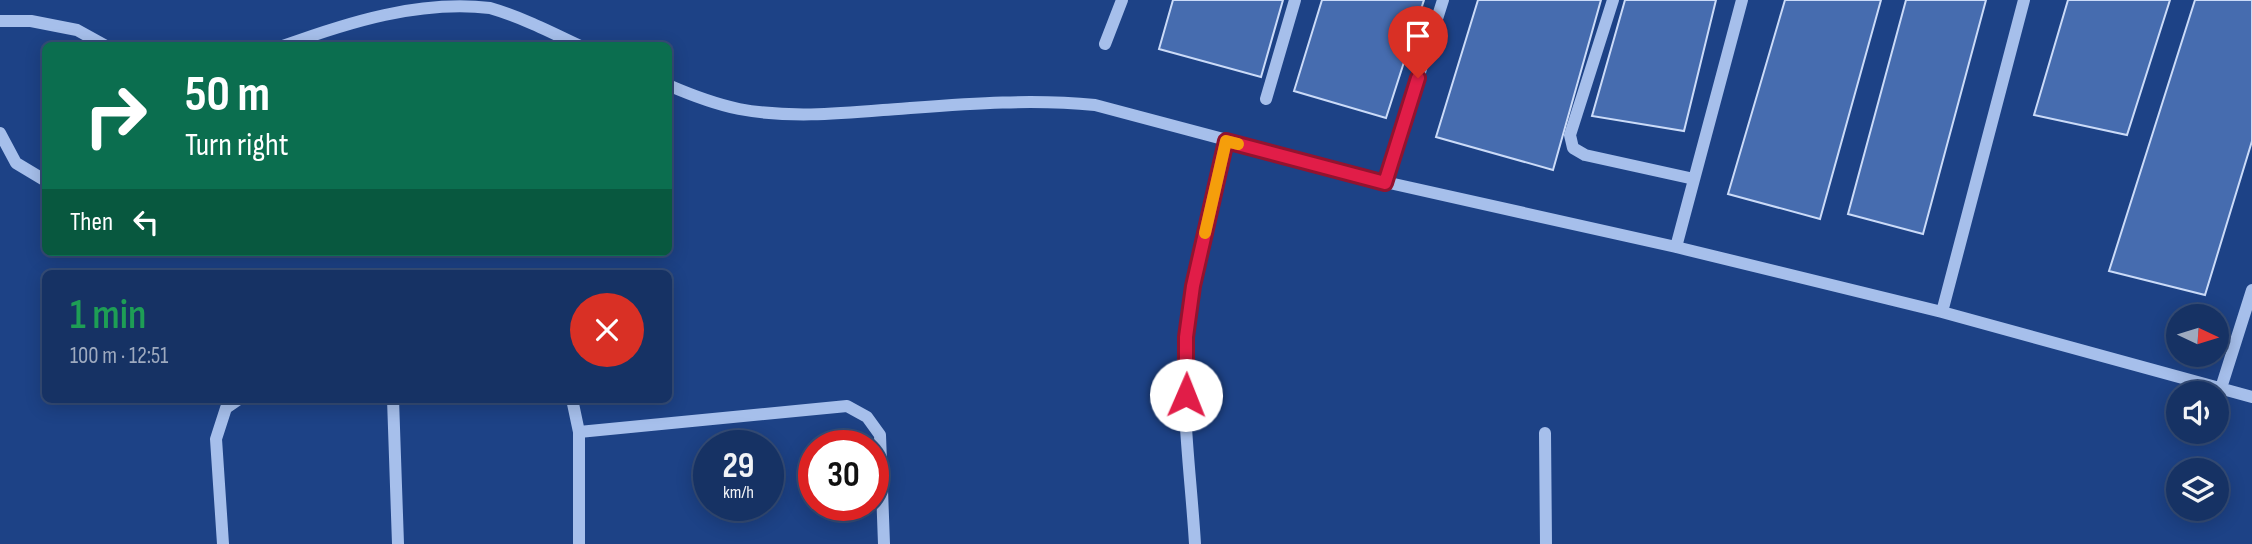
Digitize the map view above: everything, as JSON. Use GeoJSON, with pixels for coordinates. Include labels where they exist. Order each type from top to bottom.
{"type":"FeatureCollection","features":[{"type":"Feature","properties":{"kind":"street"},"geometry":{"type":"LineString","coordinates":[[1105,44],[1122,0]]}},
{"type":"Feature","properties":{"kind":"street"},"geometry":{"type":"LineString","coordinates":[[1265,99],[1295,0]]}},
{"type":"Feature","properties":{"kind":"street"},"geometry":{"type":"LineString","coordinates":[[1385,183],[1443,0]]}},
{"type":"Feature","properties":{"kind":"street"},"geometry":{"type":"LineString","coordinates":[[1613,0],[1570,135],[1573,148],[1585,155],[1694,179]]}},
{"type":"Feature","properties":{"kind":"street"},"geometry":{"type":"LineString","coordinates":[[1676,247],[1742,0]]}},
{"type":"Feature","properties":{"kind":"street"},"geometry":{"type":"LineString","coordinates":[[1942,312],[2024,0]]}},
{"type":"Feature","properties":{"kind":"street"},"geometry":{"type":"LineString","coordinates":[[293,42],[391,8],[442,2],[490,8],[571,42]]}},
{"type":"Feature","properties":{"kind":"street"},"geometry":{"type":"LineString","coordinates":[[0,21],[32,21],[77,30],[99,42]]}},
{"type":"Feature","properties":{"kind":"street"},"geometry":{"type":"LineString","coordinates":[[672,88],[738,108],[817,115],[1012,101],[1082,104],[1149,119],[1385,183],[1676,247],[1942,312],[2195,381]]}},
{"type":"Feature","properties":{"kind":"street"},"geometry":{"type":"LineString","coordinates":[[0,133],[16,163],[42,179]]}},
{"type":"Feature","properties":{"kind":"street"},"geometry":{"type":"LineString","coordinates":[[1195,544],[1186,395],[1186,337],[1193,286],[1226,141]]}},
{"type":"Feature","properties":{"kind":"street"},"geometry":{"type":"LineString","coordinates":[[2224,381],[2248,314],[2252,290]]}},
{"type":"Feature","properties":{"kind":"street"},"geometry":{"type":"LineString","coordinates":[[2229,390],[2252,397]]}},
{"type":"Feature","properties":{"kind":"street"},"geometry":{"type":"LineString","coordinates":[[223,544],[216,439],[226,408],[233,403]]}},
{"type":"Feature","properties":{"kind":"street"},"geometry":{"type":"LineString","coordinates":[[393,403],[398,544]]}},
{"type":"Feature","properties":{"kind":"street"},"geometry":{"type":"LineString","coordinates":[[573,403],[579,432],[579,544]]}},
{"type":"Feature","properties":{"kind":"street"},"geometry":{"type":"LineString","coordinates":[[579,432],[846,406],[867,417],[880,435],[884,544]]}},
{"type":"Feature","properties":{"kind":"street"},"geometry":{"type":"LineString","coordinates":[[1545,433],[1546,544]]}},
{"type":"Feature","properties":{"kind":"building"},"geometry":{"type":"Polygon","coordinates":[[[1173,0],[1283,0],[1261,77],[1159,49],[1173,0]]]}},
{"type":"Feature","properties":{"kind":"building"},"geometry":{"type":"Polygon","coordinates":[[[1322,0],[1424,0],[1386,118],[1294,91],[1322,0]]]}},
{"type":"Feature","properties":{"kind":"building"},"geometry":{"type":"Polygon","coordinates":[[[1478,0],[1601,0],[1553,170],[1436,137],[1478,0]]]}},
{"type":"Feature","properties":{"kind":"building"},"geometry":{"type":"Polygon","coordinates":[[[1625,0],[1716,0],[1684,131],[1592,116],[1625,0]]]}},
{"type":"Feature","properties":{"kind":"building"},"geometry":{"type":"Polygon","coordinates":[[[1785,0],[1881,0],[1820,219],[1728,194],[1785,0]]]}},
{"type":"Feature","properties":{"kind":"building"},"geometry":{"type":"Polygon","coordinates":[[[1906,0],[1986,0],[1923,234],[1848,214],[1906,0]]]}},
{"type":"Feature","properties":{"kind":"building"},"geometry":{"type":"Polygon","coordinates":[[[2068,0],[2170,0],[2127,135],[2034,115],[2068,0]]]}},
{"type":"Feature","properties":{"kind":"building"},"geometry":{"type":"Polygon","coordinates":[[[2195,0],[2252,0],[2252,141],[2205,295],[2109,271],[2195,0]]]}},
{"type":"Feature","properties":{"kind":"slow traffic"},"geometry":{"type":"LineString","coordinates":[[1205,233],[1226,141],[1238,144]]}},
{"type":"Feature","properties":{"kind":"route"},"geometry":{"type":"LineString","coordinates":[[1186,395],[1186,337],[1193,286],[1226,141],[1385,183],[1418,78]]}}]}
